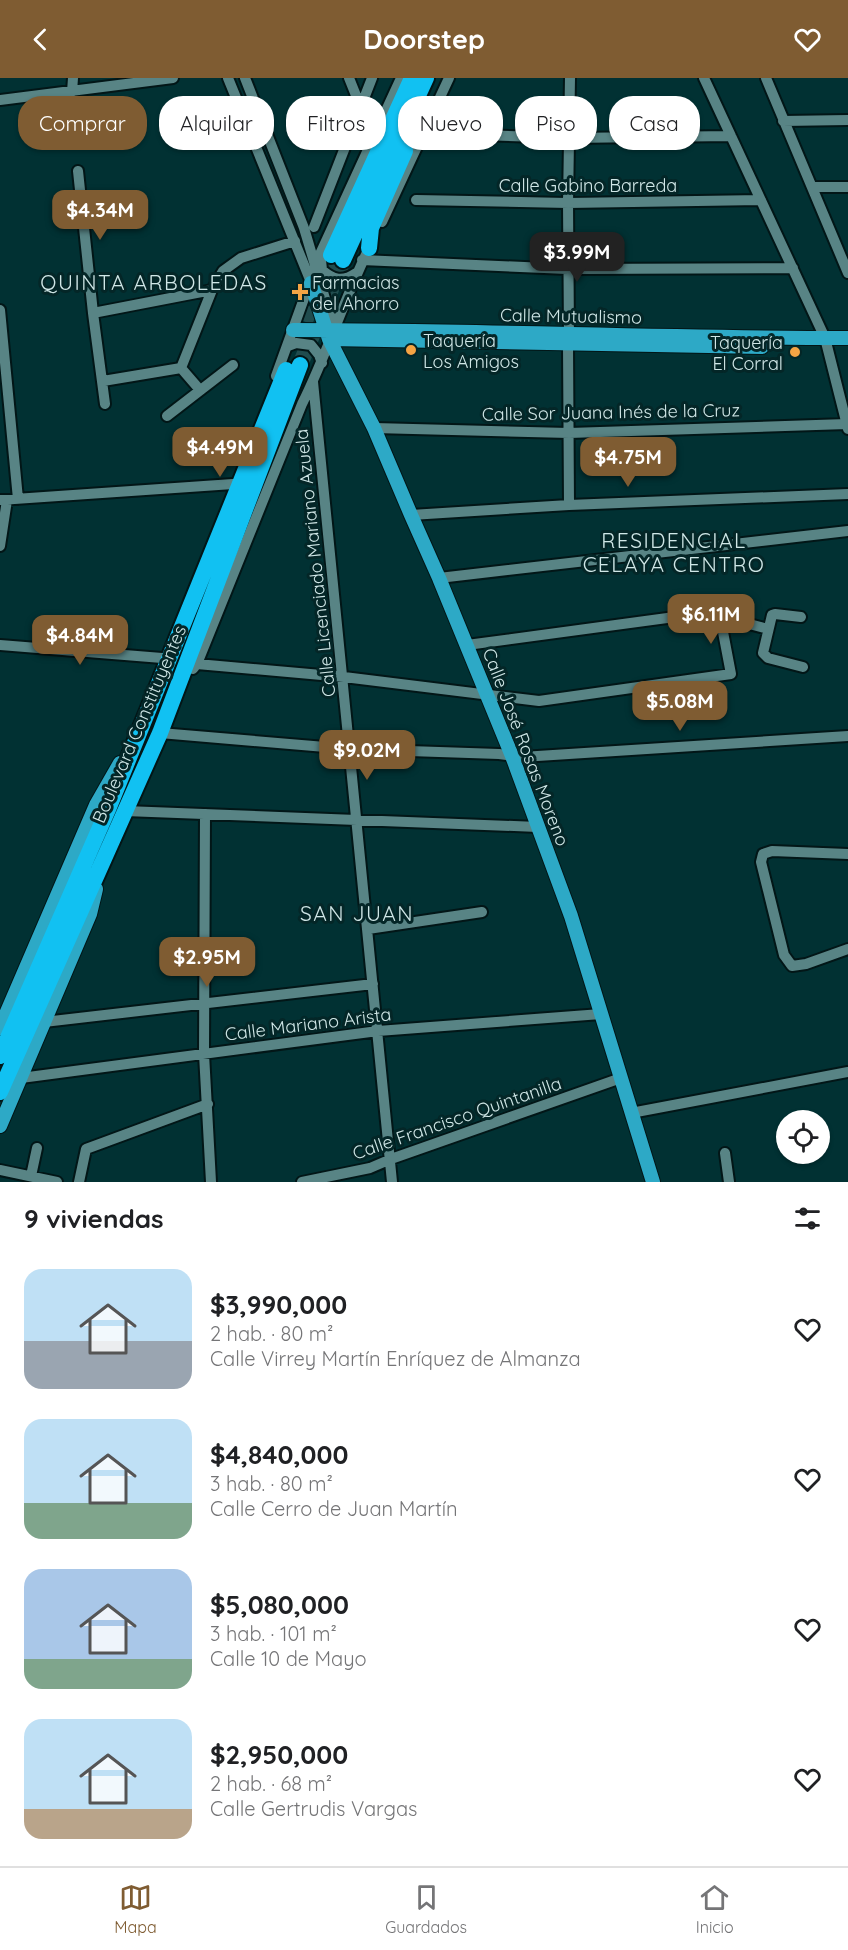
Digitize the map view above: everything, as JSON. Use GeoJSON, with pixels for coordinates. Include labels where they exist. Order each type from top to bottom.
{"type":"FeatureCollection","features":[{"type":"Feature","properties":{"kind":"highway"},"geometry":{"type":"LineString","coordinates":[[331,256],[412,78]]}},
{"type":"Feature","properties":{"kind":"highway"},"geometry":{"type":"LineString","coordinates":[[331,256],[426,78]]}},
{"type":"Feature","properties":{"kind":"highway"},"geometry":{"type":"LineString","coordinates":[[366,254],[371,228],[437,78]]}},
{"type":"Feature","properties":{"kind":"highway","name":"Boulevard Constituyentes"},"geometry":{"type":"LineString","coordinates":[[0,1092],[7,1052],[293,357]]}},
{"type":"Feature","properties":{"kind":"highway","name":"Boulevard Constituyentes"},"geometry":{"type":"LineString","coordinates":[[7,1052],[102,861],[181,682],[293,357]]}},
{"type":"Feature","properties":{"kind":"main road","name":"Calle José Rosas Moreno"},"geometry":{"type":"LineString","coordinates":[[311,283],[330,333],[375,428],[439,578],[512,756],[571,916],[653,1182]]}},
{"type":"Feature","properties":{"kind":"main road","name":"Calle Mutualismo"},"geometry":{"type":"LineString","coordinates":[[293,330],[568,340],[826,343],[848,347]]}},
{"type":"Feature","properties":{"kind":"main road","name":"Calle Mutualismo"},"geometry":{"type":"LineString","coordinates":[[826,343],[848,338]]}},
{"type":"Feature","properties":{"kind":"main road"},"geometry":{"type":"LineString","coordinates":[[0,1028],[96,805],[139,730]]}},
{"type":"Feature","properties":{"kind":"main road"},"geometry":{"type":"LineString","coordinates":[[0,1126],[90,914],[102,861]]}},
{"type":"Feature","properties":{"kind":"street"},"geometry":{"type":"LineString","coordinates":[[72,92],[73,78]]}},
{"type":"Feature","properties":{"kind":"street"},"geometry":{"type":"LineString","coordinates":[[0,100],[173,78]]}},
{"type":"Feature","properties":{"kind":"street"},"geometry":{"type":"LineString","coordinates":[[228,78],[311,283]]}},
{"type":"Feature","properties":{"kind":"street"},"geometry":{"type":"LineString","coordinates":[[245,78],[309,228],[330,333]]}},
{"type":"Feature","properties":{"kind":"street"},"geometry":{"type":"LineString","coordinates":[[349,78],[356,96]]}},
{"type":"Feature","properties":{"kind":"street"},"geometry":{"type":"LineString","coordinates":[[365,96],[372,78]]}},
{"type":"Feature","properties":{"kind":"street"},"geometry":{"type":"LineString","coordinates":[[356,273],[341,279],[331,278],[322,270],[331,256],[339,210],[400,78]]}},
{"type":"Feature","properties":{"kind":"street"},"geometry":{"type":"LineString","coordinates":[[181,682],[197,664],[302,404],[322,363],[330,333],[356,273],[449,78]]}},
{"type":"Feature","properties":{"kind":"street"},"geometry":{"type":"LineString","coordinates":[[570,78],[570,96]]}},
{"type":"Feature","properties":{"kind":"street"},"geometry":{"type":"LineString","coordinates":[[704,78],[826,343],[847,426]]}},
{"type":"Feature","properties":{"kind":"street"},"geometry":{"type":"LineString","coordinates":[[766,78],[848,273]]}},
{"type":"Feature","properties":{"kind":"street"},"geometry":{"type":"LineString","coordinates":[[783,121],[848,120]]}},
{"type":"Feature","properties":{"kind":"street"},"geometry":{"type":"LineString","coordinates":[[597,138],[731,136]]}},
{"type":"Feature","properties":{"kind":"street"},"geometry":{"type":"LineString","coordinates":[[309,228],[343,150]]}},
{"type":"Feature","properties":{"kind":"street"},"geometry":{"type":"LineString","coordinates":[[569,150],[569,505]]}},
{"type":"Feature","properties":{"kind":"street"},"geometry":{"type":"LineString","coordinates":[[78,171],[105,404]]}},
{"type":"Feature","properties":{"kind":"street"},"geometry":{"type":"LineString","coordinates":[[812,187],[848,187]]}},
{"type":"Feature","properties":{"kind":"street","name":"Calle Gabino Barreda"},"geometry":{"type":"LineString","coordinates":[[416,200],[568,203],[761,200]]}},
{"type":"Feature","properties":{"kind":"street"},"geometry":{"type":"LineString","coordinates":[[309,228],[324,223],[339,210]]}},
{"type":"Feature","properties":{"kind":"street"},"geometry":{"type":"LineString","coordinates":[[181,368],[212,290],[223,271],[241,258],[295,241]]}},
{"type":"Feature","properties":{"kind":"street"},"geometry":{"type":"LineString","coordinates":[[366,254],[568,269],[793,268]]}},
{"type":"Feature","properties":{"kind":"street"},"geometry":{"type":"LineString","coordinates":[[293,357],[293,330],[316,268],[331,256]]}},
{"type":"Feature","properties":{"kind":"street"},"geometry":{"type":"LineString","coordinates":[[93,313],[212,290]]}},
{"type":"Feature","properties":{"kind":"street"},"geometry":{"type":"LineString","coordinates":[[0,310],[8,499],[0,546]]}},
{"type":"Feature","properties":{"kind":"street"},"geometry":{"type":"LineString","coordinates":[[162,678],[162,658],[233,484],[293,357],[296,344],[311,345],[322,363]]}},
{"type":"Feature","properties":{"kind":"street"},"geometry":{"type":"LineString","coordinates":[[167,416],[233,365]]}},
{"type":"Feature","properties":{"kind":"street"},"geometry":{"type":"LineString","coordinates":[[103,381],[181,368]]}},
{"type":"Feature","properties":{"kind":"street"},"geometry":{"type":"LineString","coordinates":[[181,368],[200,390]]}},
{"type":"Feature","properties":{"kind":"street","name":"Calle Licenciado Mariano Azuela"},"geometry":{"type":"LineString","coordinates":[[313,382],[344,676],[349,749],[392,1182]]}},
{"type":"Feature","properties":{"kind":"street","name":"Calle Licenciado Mariano Azuela"},"geometry":{"type":"LineString","coordinates":[[302,404],[316,405]]}},
{"type":"Feature","properties":{"kind":"street","name":"Calle Sor Juana Inés de la Cruz"},"geometry":{"type":"LineString","coordinates":[[375,428],[569,433],[847,426]]}},
{"type":"Feature","properties":{"kind":"street"},"geometry":{"type":"LineString","coordinates":[[8,499],[233,484]]}},
{"type":"Feature","properties":{"kind":"street"},"geometry":{"type":"LineString","coordinates":[[411,515],[569,505],[848,494]]}},
{"type":"Feature","properties":{"kind":"street"},"geometry":{"type":"LineString","coordinates":[[439,578],[848,531]]}},
{"type":"Feature","properties":{"kind":"street"},"geometry":{"type":"LineString","coordinates":[[801,617],[775,614],[770,619],[763,653],[768,658],[803,667]]}},
{"type":"Feature","properties":{"kind":"street"},"geometry":{"type":"LineString","coordinates":[[197,664],[344,676],[539,701],[731,674],[719,615]]}},
{"type":"Feature","properties":{"kind":"street"},"geometry":{"type":"LineString","coordinates":[[467,645],[719,615],[768,629]]}},
{"type":"Feature","properties":{"kind":"street"},"geometry":{"type":"LineString","coordinates":[[0,645],[162,658]]}},
{"type":"Feature","properties":{"kind":"street"},"geometry":{"type":"LineString","coordinates":[[160,733],[349,749],[522,757],[848,736]]}},
{"type":"Feature","properties":{"kind":"street"},"geometry":{"type":"LineString","coordinates":[[125,811],[538,827]]}},
{"type":"Feature","properties":{"kind":"street"},"geometry":{"type":"LineString","coordinates":[[205,814],[203,1002],[211,1182]]}},
{"type":"Feature","properties":{"kind":"street"},"geometry":{"type":"LineString","coordinates":[[848,854],[772,851],[764,854],[761,862],[784,955],[792,966],[806,964],[848,949]]}},
{"type":"Feature","properties":{"kind":"street"},"geometry":{"type":"LineString","coordinates":[[368,929],[482,912]]}},
{"type":"Feature","properties":{"kind":"street"},"geometry":{"type":"LineString","coordinates":[[44,1022],[373,984]]}},
{"type":"Feature","properties":{"kind":"street","name":"Calle Mariano Arista"},"geometry":{"type":"LineString","coordinates":[[21,1078],[378,1031],[601,1014]]}},
{"type":"Feature","properties":{"kind":"street"},"geometry":{"type":"LineString","coordinates":[[631,1113],[848,1072]]}},
{"type":"Feature","properties":{"kind":"street","name":"Calle Francisco Quintanilla"},"geometry":{"type":"LineString","coordinates":[[303,1182],[370,1168],[621,1078]]}},
{"type":"Feature","properties":{"kind":"street"},"geometry":{"type":"LineString","coordinates":[[79,1182],[86,1149],[208,1104]]}},
{"type":"Feature","properties":{"kind":"street"},"geometry":{"type":"LineString","coordinates":[[32,1176],[37,1149]]}},
{"type":"Feature","properties":{"kind":"street"},"geometry":{"type":"LineString","coordinates":[[725,1153],[729,1182]]}},
{"type":"Feature","properties":{"kind":"street"},"geometry":{"type":"LineString","coordinates":[[0,1170],[57,1182]]}},
{"type":"Feature","properties":{"kind":"tunnel"},"geometry":{"type":"LineString","coordinates":[[296,344],[331,255]]}},
{"type":"Feature","properties":{"kind":"tunnel"},"geometry":{"type":"LineString","coordinates":[[300,365],[343,260]]}},
{"type":"Feature","properties":{"kind":"place","name":"Farmacias del Ahorro"},"geometry":{"type":"Point","coordinates":[300,292]}},
{"type":"Feature","properties":{"kind":"place","name":"Taquería Los Amigos"},"geometry":{"type":"Point","coordinates":[411,350]}},
{"type":"Feature","properties":{"kind":"place","name":"Taquería El Corral"},"geometry":{"type":"Point","coordinates":[795,352]}},
{"type":"Feature","properties":{"kind":"district","name":"QUINTA ARBOLEDAS"},"geometry":{"type":"Point","coordinates":[154,282]}},
{"type":"Feature","properties":{"kind":"district","name":"RESIDENCIAL CELAYA CENTRO"},"geometry":{"type":"Point","coordinates":[674,552]}},
{"type":"Feature","properties":{"kind":"district","name":"SAN JUAN"},"geometry":{"type":"Point","coordinates":[357,913]}}]}
